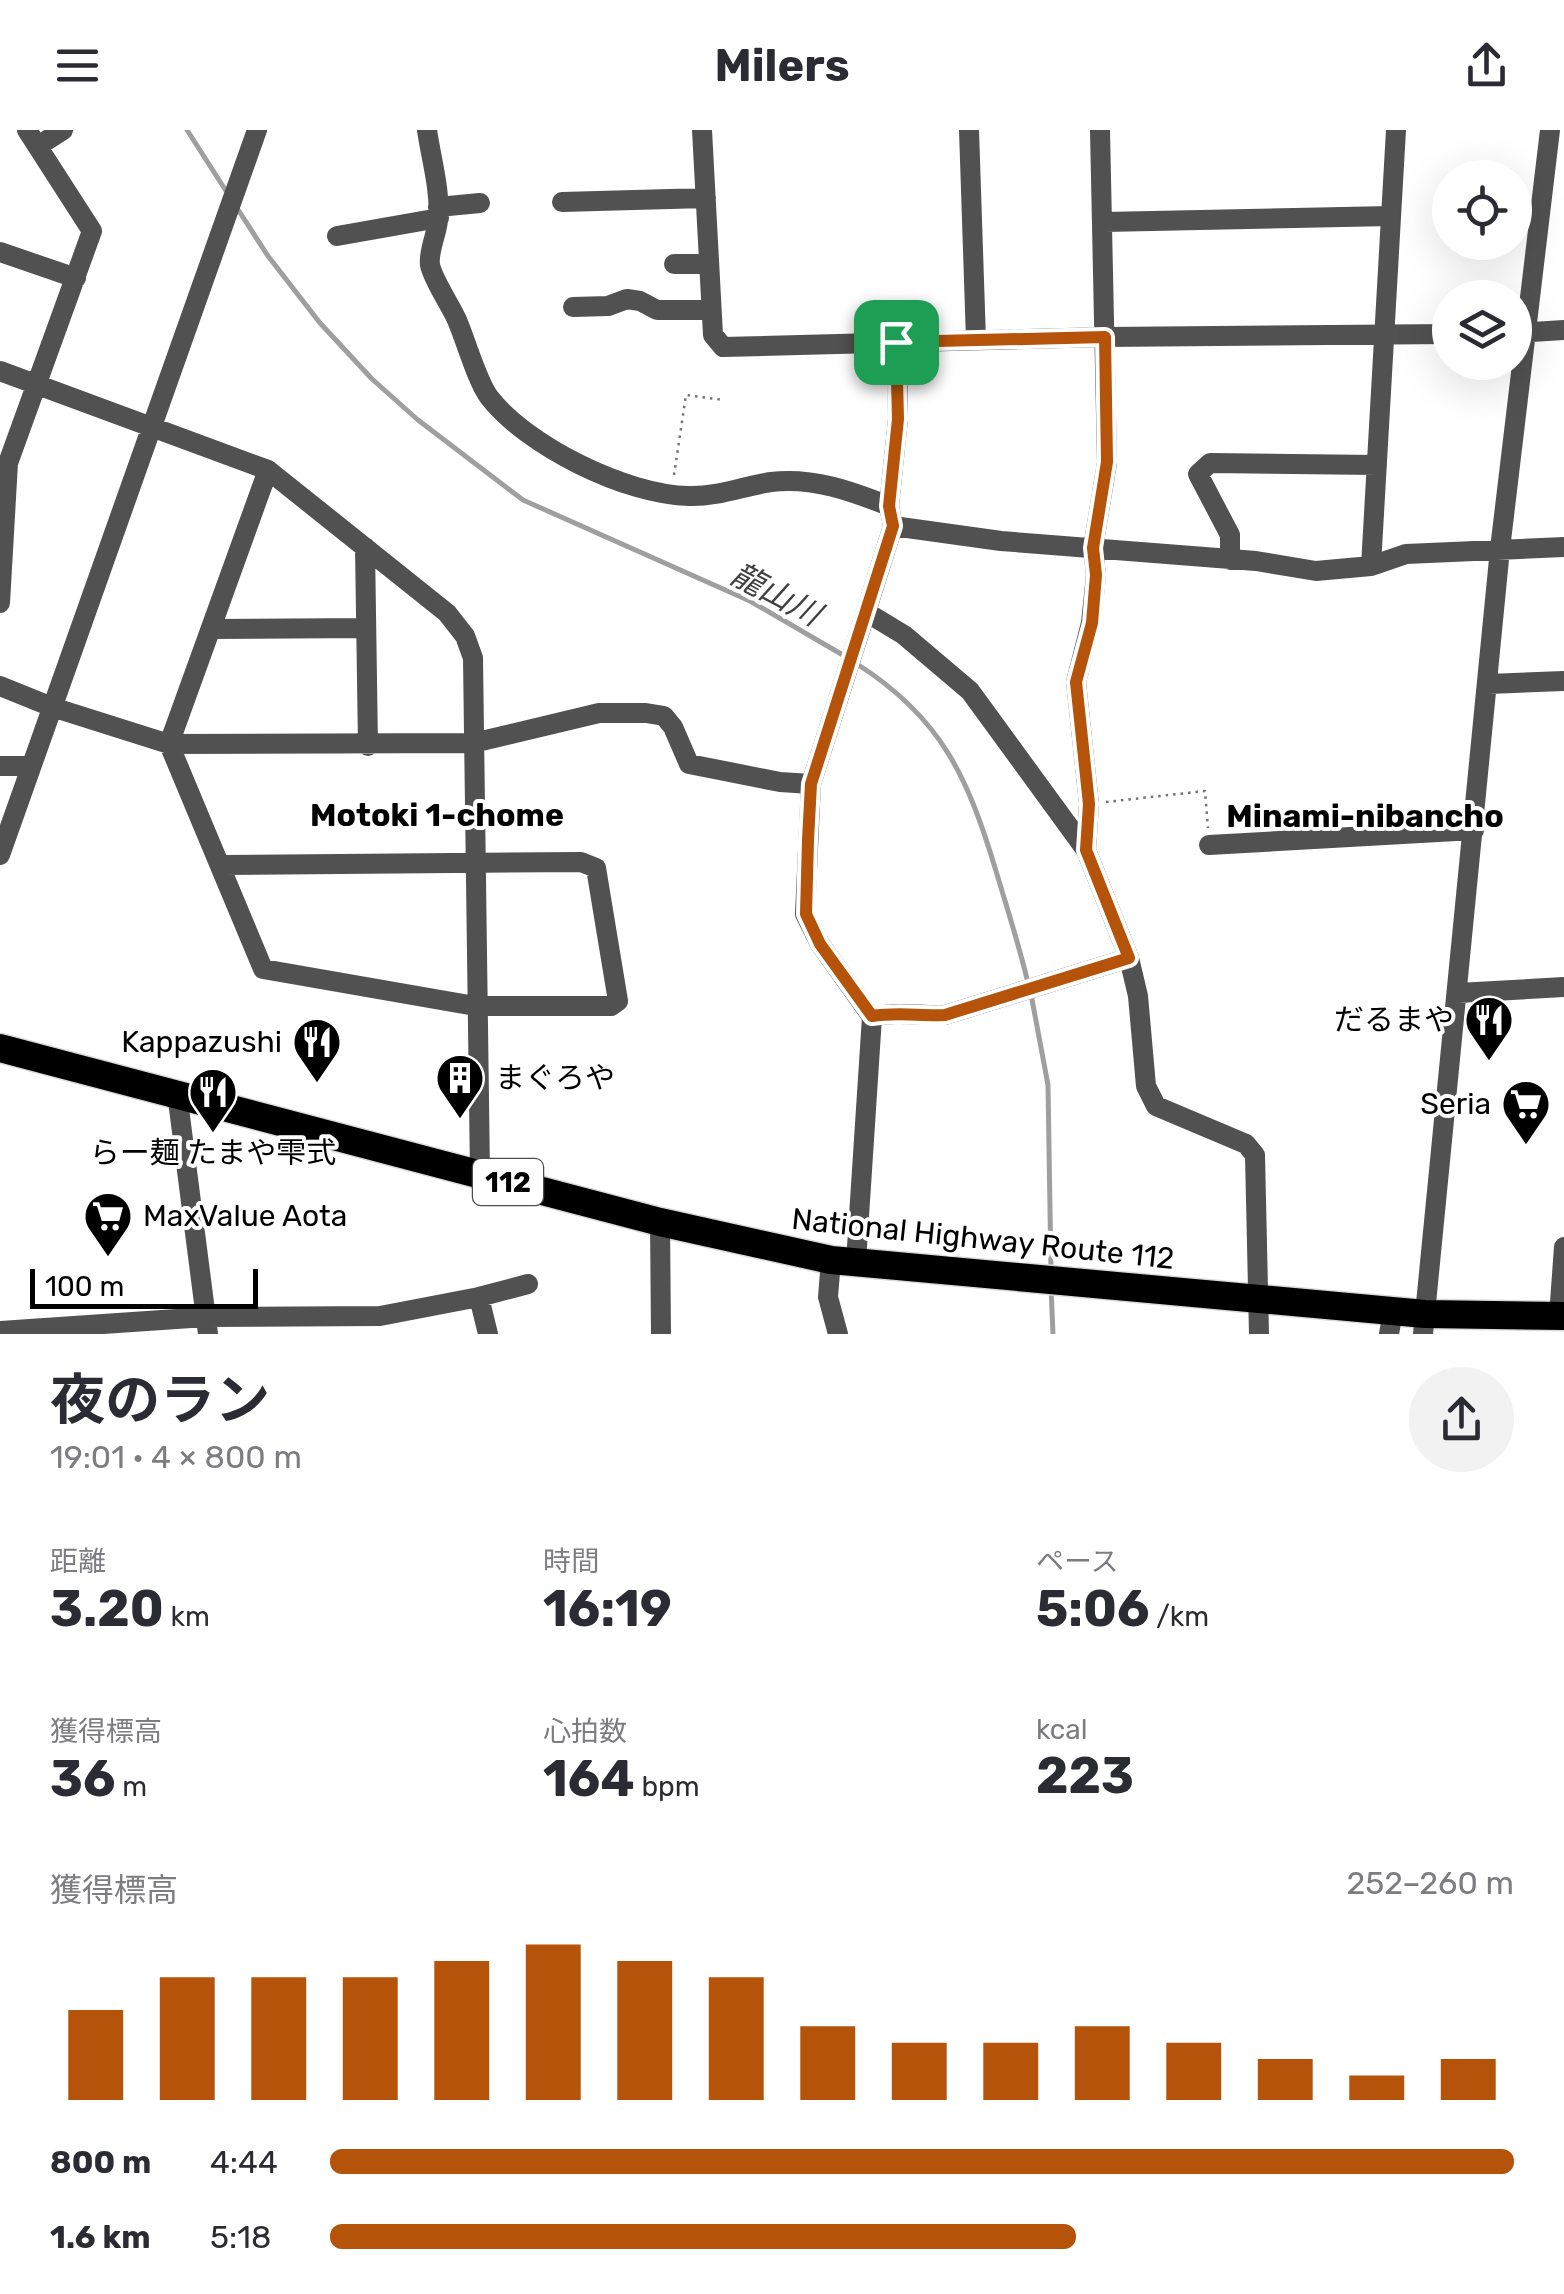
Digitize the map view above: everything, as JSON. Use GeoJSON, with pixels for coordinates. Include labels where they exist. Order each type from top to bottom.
{"type":"FeatureCollection","features":[{"type":"Feature","properties":{"kind":"highway","name":"National Highway Route 112"},"geometry":{"type":"LineString","coordinates":[[0,1048],[660,1222],[843,1261],[1256,1300],[1391,1323],[1561,1316]]}},
{"type":"Feature","properties":{"kind":"street"},"geometry":{"type":"LineString","coordinates":[[0,603],[8,464],[92,231],[33,138],[63,130]]}},
{"type":"Feature","properties":{"kind":"street"},"geometry":{"type":"LineString","coordinates":[[0,855],[7,815],[31,766],[257,130]]}},
{"type":"Feature","properties":{"kind":"street"},"geometry":{"type":"LineString","coordinates":[[427,130],[438,213],[430,266],[475,361],[479,381],[490,398],[529,436],[580,464],[621,480],[690,496],[732,492],[772,482],[816,483],[850,491],[891,516],[1000,540],[1316,571],[1372,566],[1406,554],[1564,547]]}},
{"type":"Feature","properties":{"kind":"street"},"geometry":{"type":"LineString","coordinates":[[702,130],[714,335],[723,347],[1432,334]]}},
{"type":"Feature","properties":{"kind":"street"},"geometry":{"type":"LineString","coordinates":[[969,130],[976,340]]}},
{"type":"Feature","properties":{"kind":"street"},"geometry":{"type":"LineString","coordinates":[[1086,850],[1089,804],[1076,682],[1092,623],[1096,575],[1093,548],[1107,462],[1100,130]]}},
{"type":"Feature","properties":{"kind":"street"},"geometry":{"type":"LineString","coordinates":[[1372,566],[1396,130]]}},
{"type":"Feature","properties":{"kind":"street"},"geometry":{"type":"LineString","coordinates":[[1532,280],[1554,178],[1550,130]]}},
{"type":"Feature","properties":{"kind":"street"},"geometry":{"type":"LineString","coordinates":[[562,202],[706,198]]}},
{"type":"Feature","properties":{"kind":"street"},"geometry":{"type":"LineString","coordinates":[[337,236],[480,202]]}},
{"type":"Feature","properties":{"kind":"street"},"geometry":{"type":"LineString","coordinates":[[1104,222],[1391,216]]}},
{"type":"Feature","properties":{"kind":"street"},"geometry":{"type":"LineString","coordinates":[[0,252],[76,278]]}},
{"type":"Feature","properties":{"kind":"street"},"geometry":{"type":"LineString","coordinates":[[674,264],[709,264]]}},
{"type":"Feature","properties":{"kind":"street"},"geometry":{"type":"LineString","coordinates":[[573,307],[608,306],[627,299],[658,310],[712,310]]}},
{"type":"Feature","properties":{"kind":"street"},"geometry":{"type":"LineString","coordinates":[[1532,332],[1564,330]]}},
{"type":"Feature","properties":{"kind":"street"},"geometry":{"type":"LineString","coordinates":[[838,1334],[828,1297],[843,1261],[872,1016],[820,944],[806,914],[811,784],[866,612],[891,516],[898,437],[896,342]]}},
{"type":"Feature","properties":{"kind":"street"},"geometry":{"type":"LineString","coordinates":[[0,370],[268,470],[447,613],[465,636],[472,658],[480,1174]]}},
{"type":"Feature","properties":{"kind":"street"},"geometry":{"type":"LineString","coordinates":[[1424,1324],[1516,380]]}},
{"type":"Feature","properties":{"kind":"street"},"geometry":{"type":"LineString","coordinates":[[1230,560],[1230,536],[1198,474],[1210,463],[1377,465]]}},
{"type":"Feature","properties":{"kind":"street"},"geometry":{"type":"LineString","coordinates":[[222,865],[581,862],[596,868],[618,1001],[612,1006],[475,1006],[263,969],[169,744],[268,470]]}},
{"type":"Feature","properties":{"kind":"street"},"geometry":{"type":"LineString","coordinates":[[365,546],[368,746]]}},
{"type":"Feature","properties":{"kind":"street"},"geometry":{"type":"LineString","coordinates":[[866,612],[904,635],[970,691],[1086,850],[1138,996],[1146,1086],[1156,1106],[1246,1144],[1255,1155],[1259,1334]]}},
{"type":"Feature","properties":{"kind":"street"},"geometry":{"type":"LineString","coordinates":[[211,629],[366,628]]}},
{"type":"Feature","properties":{"kind":"street"},"geometry":{"type":"LineString","coordinates":[[1488,684],[1564,681]]}},
{"type":"Feature","properties":{"kind":"street"},"geometry":{"type":"LineString","coordinates":[[0,686],[52,708],[169,744],[473,743],[599,713],[646,713],[664,716],[674,727],[689,764],[780,782],[811,784]]}},
{"type":"Feature","properties":{"kind":"street"},"geometry":{"type":"LineString","coordinates":[[0,766],[31,766]]}},
{"type":"Feature","properties":{"kind":"street"},"geometry":{"type":"LineString","coordinates":[[1209,844],[1474,830]]}},
{"type":"Feature","properties":{"kind":"street"},"geometry":{"type":"LineString","coordinates":[[872,1016],[898,1012],[913,1016],[945,1015],[1122,960]]}},
{"type":"Feature","properties":{"kind":"street"},"geometry":{"type":"LineString","coordinates":[[1458,993],[1564,987]]}},
{"type":"Feature","properties":{"kind":"street"},"geometry":{"type":"LineString","coordinates":[[177,1093],[207,1325]]}},
{"type":"Feature","properties":{"kind":"street"},"geometry":{"type":"LineString","coordinates":[[660,1222],[662,1334]]}},
{"type":"Feature","properties":{"kind":"street"},"geometry":{"type":"LineString","coordinates":[[1561,1316],[1564,1247]]}},
{"type":"Feature","properties":{"kind":"street"},"geometry":{"type":"LineString","coordinates":[[0,1331],[112,1330],[380,1316],[528,1284]]}},
{"type":"Feature","properties":{"kind":"street"},"geometry":{"type":"LineString","coordinates":[[479,1297],[488,1334]]}},
{"type":"Feature","properties":{"kind":"path"},"geometry":{"type":"LineString","coordinates":[[671,494],[686,395],[724,400]]}},
{"type":"Feature","properties":{"kind":"path"},"geometry":{"type":"LineString","coordinates":[[1089,804],[1205,791],[1209,844]]}},
{"type":"Feature","properties":{"kind":"waterway","name":"龍山川"},"geometry":{"type":"LineString","coordinates":[[187,130],[228,194]]}},
{"type":"Feature","properties":{"kind":"waterway","name":"龍山川"},"geometry":{"type":"LineString","coordinates":[[237,208],[320,323],[372,379],[418,420],[523,500],[750,601],[848,658]]}},
{"type":"Feature","properties":{"kind":"waterway","name":"龍山川"},"geometry":{"type":"LineString","coordinates":[[857,664],[911,706],[948,753],[962,779],[985,838],[1028,983]]}},
{"type":"Feature","properties":{"kind":"waterway","name":"龍山川"},"geometry":{"type":"LineString","coordinates":[[1031,994],[1048,1085],[1051,1271]]}},
{"type":"Feature","properties":{"kind":"waterway","name":"龍山川"},"geometry":{"type":"LineString","coordinates":[[1051,1287],[1053,1334]]}},
{"type":"Feature","properties":{"kind":"place","name":"だるまや"},"geometry":{"type":"Point","coordinates":[1489,1062]}},
{"type":"Feature","properties":{"kind":"place","name":"Kappazushi"},"geometry":{"type":"Point","coordinates":[317,1084]}},
{"type":"Feature","properties":{"kind":"place","name":"まぐろや"},"geometry":{"type":"Point","coordinates":[460,1120]}},
{"type":"Feature","properties":{"kind":"place","name":"らー麺 たまや雫式"},"geometry":{"type":"Point","coordinates":[213,1134]}},
{"type":"Feature","properties":{"kind":"place","name":"Seria"},"geometry":{"type":"Point","coordinates":[1526,1146]}},
{"type":"Feature","properties":{"kind":"place","name":"MaxValue Aota"},"geometry":{"type":"Point","coordinates":[108,1258]}},
{"type":"Feature","properties":{"kind":"district","name":"Motoki 1-chome"},"geometry":{"type":"Point","coordinates":[437,815]}},
{"type":"Feature","properties":{"kind":"district","name":"Minami-nibancho"},"geometry":{"type":"Point","coordinates":[1365,816]}},
{"type":"Feature","properties":{"kind":"route"},"geometry":{"type":"LineString","coordinates":[[1105,337],[1107,462],[1093,548],[1096,575],[1092,623],[1076,682],[1089,804],[1086,850],[1129,958],[945,1015],[913,1016],[898,1012],[872,1016],[820,944],[806,914],[811,784],[893,526],[889,506],[898,419],[896,342],[1105,337]]}}]}
